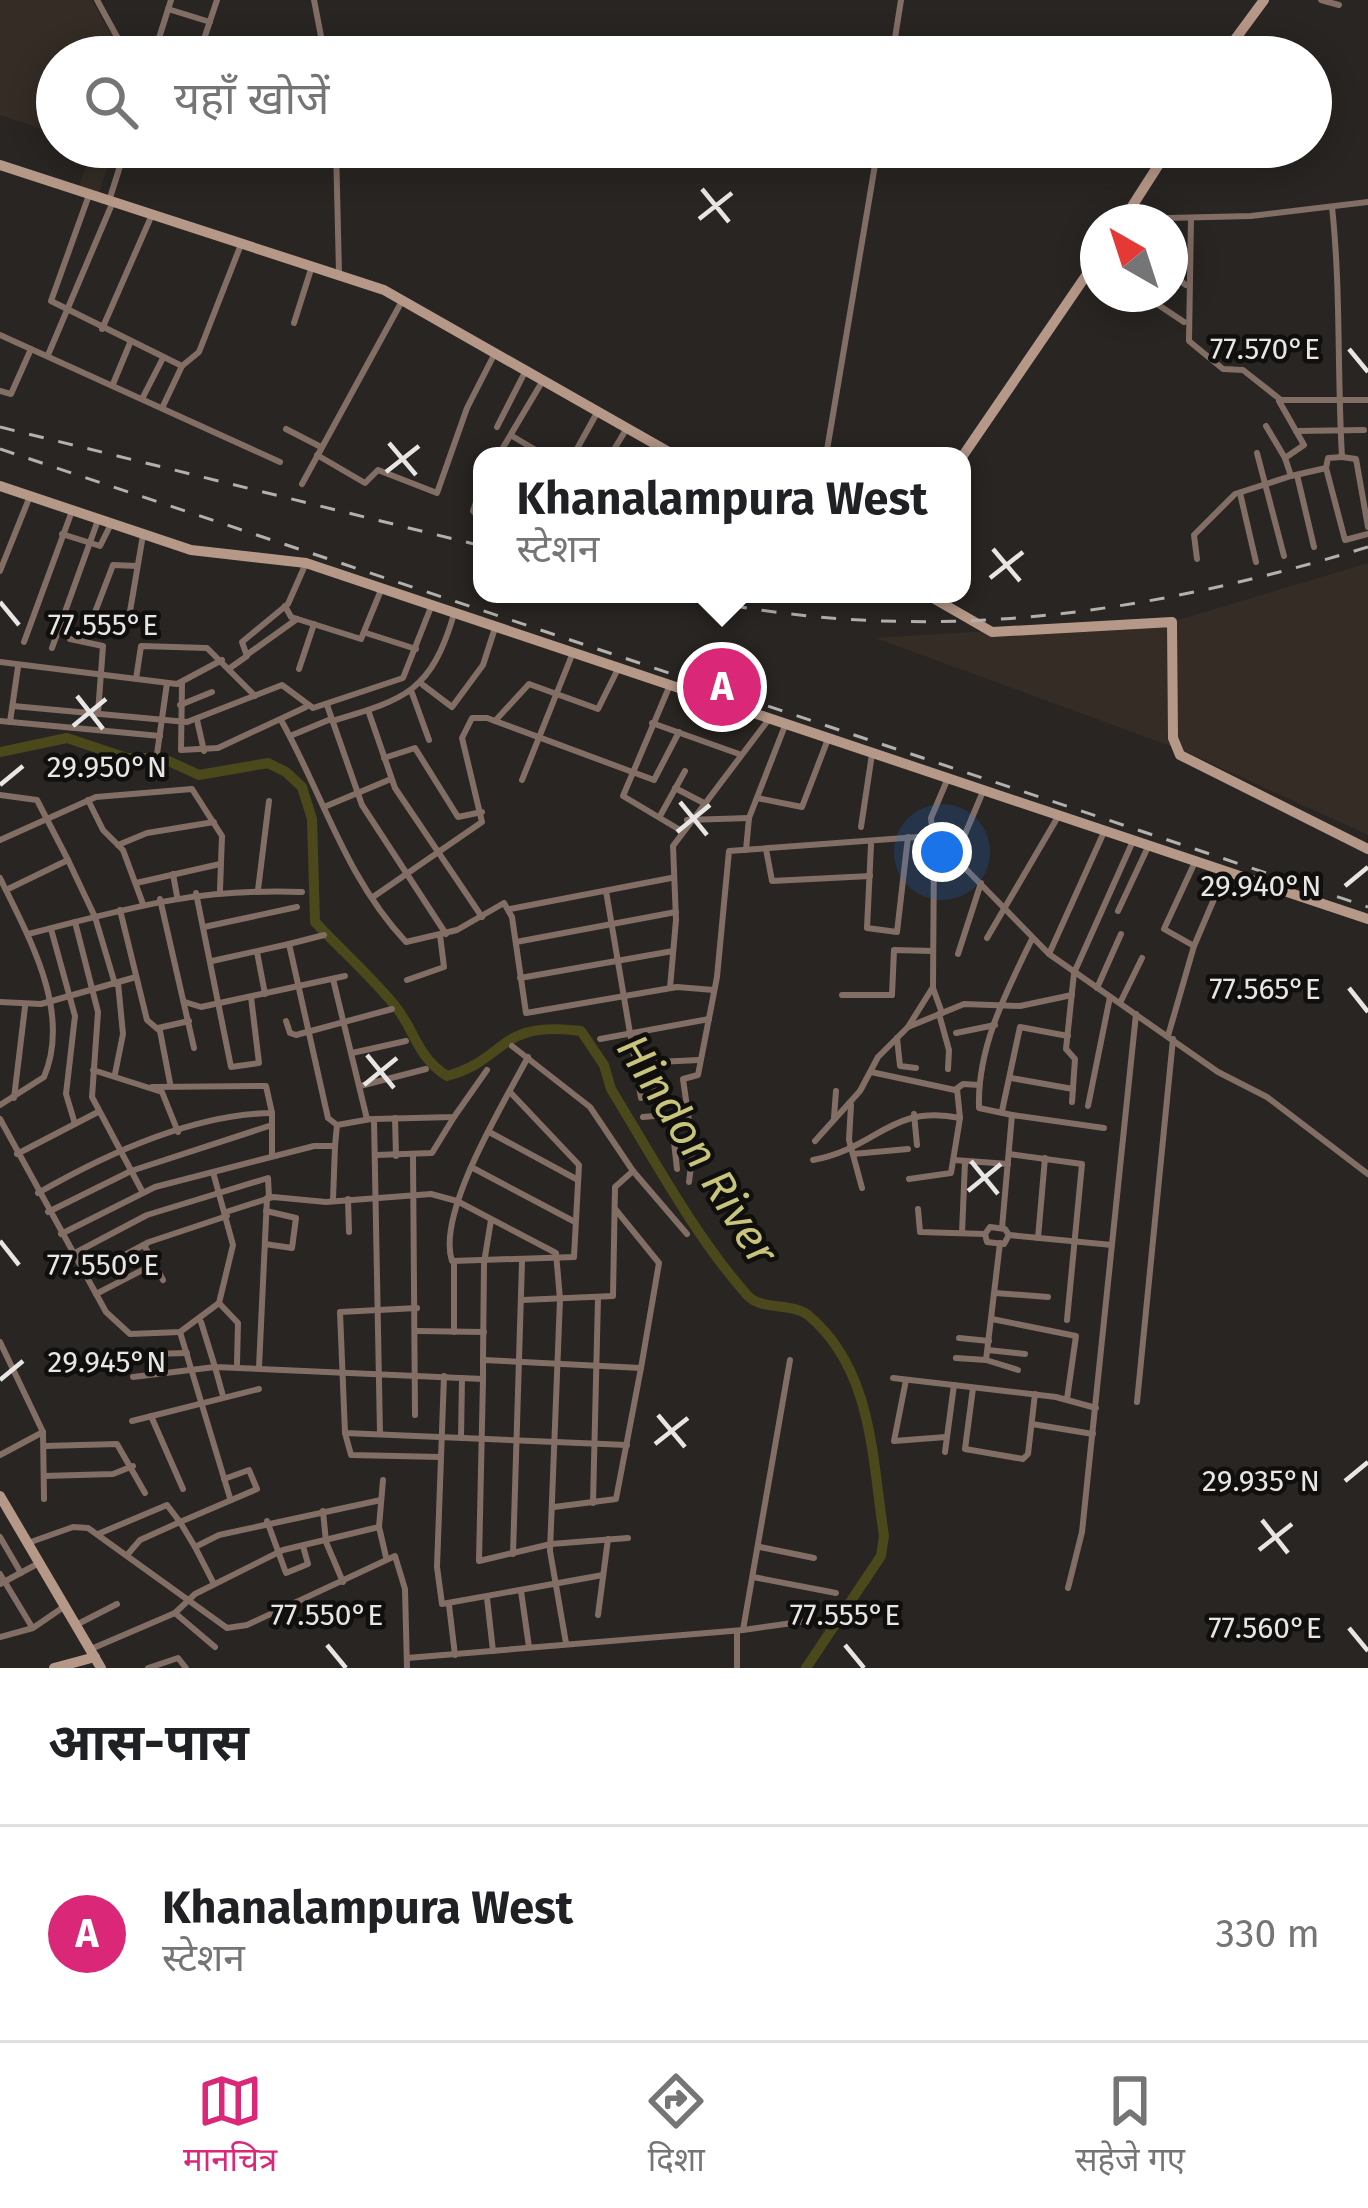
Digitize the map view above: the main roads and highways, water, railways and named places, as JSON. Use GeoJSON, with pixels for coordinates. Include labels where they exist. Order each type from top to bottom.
{"type":"FeatureCollection","features":[{"type":"Feature","properties":{"kind":"waterway","name":"Hindon River"},"geometry":{"type":"LineString","coordinates":[[0,752],[67,738],[127,758],[162,758],[199,775],[268,763],[302,787],[312,819],[315,922],[396,1007],[437,1069],[447,1076],[467,1069],[533,1031],[581,1031],[659,1169],[729,1273],[754,1301],[808,1315],[846,1361],[857,1388],[876,1477],[884,1536],[881,1556],[806,1668]]}},
{"type":"Feature","properties":{"kind":"railway"},"geometry":{"type":"LineString","coordinates":[[0,427],[473,544]]}},
{"type":"Feature","properties":{"kind":"railway"},"geometry":{"type":"LineString","coordinates":[[0,449],[1368,907]]}},
{"type":"Feature","properties":{"kind":"railway"},"geometry":{"type":"LineString","coordinates":[[724,603],[851,619],[938,622],[1023,617],[1195,592],[1368,547]]}},
{"type":"Feature","properties":{"kind":"place","name":"Khanalampura West"},"geometry":{"type":"Point","coordinates":[722,687]}}]}
